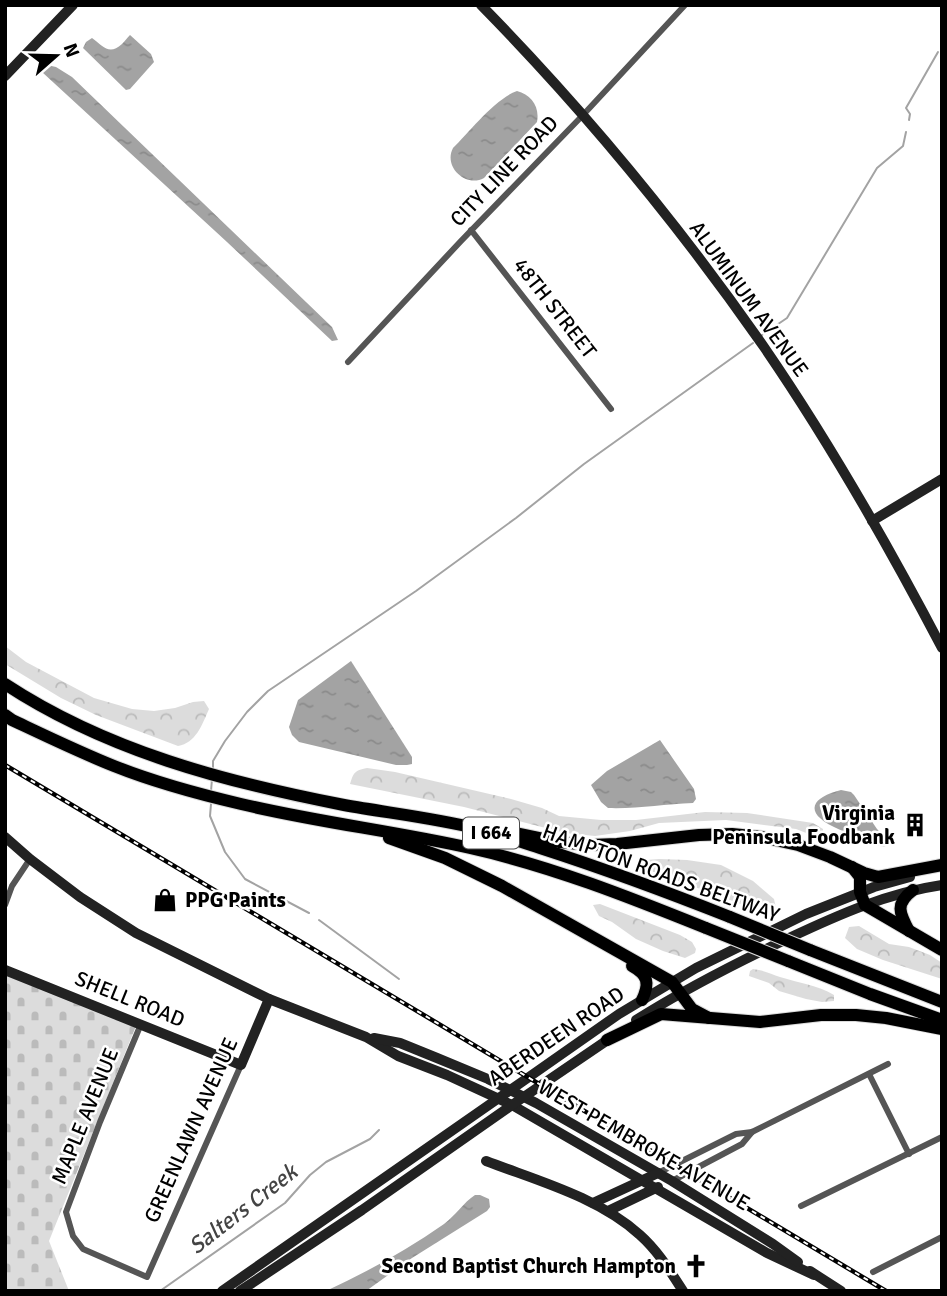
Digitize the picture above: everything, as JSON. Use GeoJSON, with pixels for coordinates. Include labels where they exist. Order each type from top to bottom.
{"type":"FeatureCollection","features":[{"type":"Feature","properties":{"kind":"highway","name":"HAMPTON ROADS BELTWAY"},"geometry":{"type":"LineString","coordinates":[[5,684],[31,701],[89,729],[177,765],[243,783],[481,829],[602,868],[942,1002]]}},
{"type":"Feature","properties":{"kind":"highway","name":"HAMPTON ROADS BELTWAY"},"geometry":{"type":"LineString","coordinates":[[5,715],[104,762],[176,787],[242,805],[471,848],[603,888],[942,1020]]}},
{"type":"Feature","properties":{"kind":"highway"},"geometry":{"type":"LineString","coordinates":[[359,827],[445,858],[502,886],[672,982],[694,1010],[709,1018]]}},
{"type":"Feature","properties":{"kind":"highway"},"geometry":{"type":"LineString","coordinates":[[481,829],[590,845],[699,835],[762,837],[798,845],[881,877],[942,865]]}},
{"type":"Feature","properties":{"kind":"highway"},"geometry":{"type":"LineString","coordinates":[[852,867],[860,877],[860,892],[865,905],[942,950]]}},
{"type":"Feature","properties":{"kind":"highway"},"geometry":{"type":"LineString","coordinates":[[909,931],[900,907],[905,897],[914,890]]}},
{"type":"Feature","properties":{"kind":"highway"},"geometry":{"type":"LineString","coordinates":[[570,925],[643,973],[647,987],[642,1000]]}},
{"type":"Feature","properties":{"kind":"highway"},"geometry":{"type":"LineString","coordinates":[[607,1041],[658,1015],[760,1022],[856,1015],[942,1029]]}},
{"type":"Feature","properties":{"kind":"main road"},"geometry":{"type":"LineString","coordinates":[[5,76],[73,5]]}},
{"type":"Feature","properties":{"kind":"main road","name":"ALUMINUM AVENUE"},"geometry":{"type":"LineString","coordinates":[[481,5],[583,115],[678,232],[764,348],[824,440],[942,648]]}},
{"type":"Feature","properties":{"kind":"main road"},"geometry":{"type":"LineString","coordinates":[[872,521],[942,480]]}},
{"type":"Feature","properties":{"kind":"main road","name":"WEST PEMBROKE AVENUE"},"geometry":{"type":"LineString","coordinates":[[5,836],[80,897],[136,933],[269,999],[366,1037],[398,1056],[499,1098],[767,1253],[841,1291]]}},
{"type":"Feature","properties":{"kind":"main road","name":"ABERDEEN ROAD"},"geometry":{"type":"LineString","coordinates":[[222,1291],[509,1090],[672,982],[806,914],[895,880],[942,871]]}},
{"type":"Feature","properties":{"kind":"main road","name":"ABERDEEN ROAD"},"geometry":{"type":"LineString","coordinates":[[240,1291],[680,993],[731,965],[882,898],[942,886]]}},
{"type":"Feature","properties":{"kind":"main road","name":"SHELL ROAD"},"geometry":{"type":"LineString","coordinates":[[5,970],[241,1065]]}},
{"type":"Feature","properties":{"kind":"main road","name":"GREENLAWN AVENUE"},"geometry":{"type":"LineString","coordinates":[[241,1065],[269,999]]}},
{"type":"Feature","properties":{"kind":"main road","name":"WEST PEMBROKE AVENUE"},"geometry":{"type":"LineString","coordinates":[[366,1037],[400,1043],[488,1079],[524,1097],[672,1181],[772,1244],[814,1275]]}},
{"type":"Feature","properties":{"kind":"main road"},"geometry":{"type":"LineString","coordinates":[[486,1161],[608,1211],[651,1246],[683,1291]]}},
{"type":"Feature","properties":{"kind":"main road"},"geometry":{"type":"LineString","coordinates":[[593,1203],[658,1173]]}},
{"type":"Feature","properties":{"kind":"main road"},"geometry":{"type":"LineString","coordinates":[[608,1211],[672,1181]]}},
{"type":"Feature","properties":{"kind":"street","name":"CITY LINE ROAD"},"geometry":{"type":"LineString","coordinates":[[348,362],[685,5]]}},
{"type":"Feature","properties":{"kind":"street","name":"48TH STREET"},"geometry":{"type":"LineString","coordinates":[[471,230],[611,409]]}},
{"type":"Feature","properties":{"kind":"street"},"geometry":{"type":"LineString","coordinates":[[5,905],[8,885],[30,859]]}},
{"type":"Feature","properties":{"kind":"street","name":"MAPLE AVENUE"},"geometry":{"type":"LineString","coordinates":[[141,1024],[66,1212],[76,1241],[83,1249],[147,1276]]}},
{"type":"Feature","properties":{"kind":"street"},"geometry":{"type":"LineString","coordinates":[[658,1173],[736,1134],[752,1132],[888,1064]]}},
{"type":"Feature","properties":{"kind":"street","name":"GREENLAWN AVENUE"},"geometry":{"type":"LineString","coordinates":[[147,1276],[241,1065]]}},
{"type":"Feature","properties":{"kind":"street"},"geometry":{"type":"LineString","coordinates":[[869,1074],[909,1154]]}},
{"type":"Feature","properties":{"kind":"street"},"geometry":{"type":"LineString","coordinates":[[672,1181],[742,1144],[752,1132]]}},
{"type":"Feature","properties":{"kind":"street"},"geometry":{"type":"LineString","coordinates":[[801,1206],[942,1137]]}},
{"type":"Feature","properties":{"kind":"street"},"geometry":{"type":"LineString","coordinates":[[873,1272],[942,1237]]}},
{"type":"Feature","properties":{"kind":"green space"},"geometry":{"type":"Polygon","coordinates":[[[5,646],[26,662],[94,698],[132,709],[154,711],[204,701],[209,709],[194,737],[178,746],[96,715],[61,698],[5,664],[5,646]]]}},
{"type":"Feature","properties":{"kind":"green space"},"geometry":{"type":"Polygon","coordinates":[[[367,768],[511,799],[559,816],[636,820],[705,812],[747,813],[813,823],[823,829],[823,835],[814,836],[796,829],[726,820],[659,823],[595,836],[565,833],[464,807],[350,784],[355,773],[367,768]]]}},
{"type":"Feature","properties":{"kind":"green space"},"geometry":{"type":"Polygon","coordinates":[[[659,859],[721,865],[753,881],[774,899],[776,908],[769,911],[749,907],[649,870],[642,863],[659,859]]]}},
{"type":"Feature","properties":{"kind":"green space"},"geometry":{"type":"Polygon","coordinates":[[[600,904],[680,935],[692,942],[695,953],[685,958],[636,939],[599,916],[593,905],[600,904]]]}},
{"type":"Feature","properties":{"kind":"green space"},"geometry":{"type":"Polygon","coordinates":[[[859,926],[889,944],[909,947],[930,955],[942,963],[942,979],[857,949],[845,938],[849,927],[859,926]]]}},
{"type":"Feature","properties":{"kind":"green space"},"geometry":{"type":"Polygon","coordinates":[[[753,969],[821,989],[834,995],[834,1001],[822,1002],[779,991],[769,983],[749,976],[753,969]]]}},
{"type":"Feature","properties":{"kind":"green space"},"geometry":{"type":"Polygon","coordinates":[[[5,975],[136,1026],[49,1241],[69,1291],[5,1291],[5,975]]]}},
{"type":"Feature","properties":{"kind":"water"},"geometry":{"type":"Polygon","coordinates":[[[130,35],[151,54],[154,62],[130,89],[126,90],[83,48],[92,38],[106,48],[117,48],[130,35]]]}},
{"type":"Feature","properties":{"kind":"water"},"geometry":{"type":"Polygon","coordinates":[[[42,61],[72,77],[332,327],[338,340],[332,341],[42,72],[38,65],[42,61]]]}},
{"type":"Feature","properties":{"kind":"water"},"geometry":{"type":"Polygon","coordinates":[[[517,91],[533,102],[537,111],[537,122],[484,178],[464,178],[458,174],[451,162],[453,148],[492,108],[517,91]]]}},
{"type":"Feature","properties":{"kind":"water"},"geometry":{"type":"Polygon","coordinates":[[[351,661],[412,757],[412,764],[396,765],[299,742],[292,735],[289,727],[298,700],[351,661]]]}},
{"type":"Feature","properties":{"kind":"water"},"geometry":{"type":"Polygon","coordinates":[[[660,740],[694,789],[696,799],[693,803],[608,808],[591,785],[607,771],[660,740]]]}},
{"type":"Feature","properties":{"kind":"water"},"geometry":{"type":"Polygon","coordinates":[[[841,790],[854,795],[887,839],[886,846],[874,844],[837,828],[818,816],[815,806],[818,801],[841,790]]]}},
{"type":"Feature","properties":{"kind":"water"},"geometry":{"type":"Polygon","coordinates":[[[475,1195],[489,1199],[490,1207],[487,1211],[412,1258],[366,1291],[326,1291],[416,1243],[444,1224],[475,1195]]]}},
{"type":"Feature","properties":{"kind":"waterway"},"geometry":{"type":"LineString","coordinates":[[909,120],[910,114],[906,108],[938,52]]}},
{"type":"Feature","properties":{"kind":"waterway"},"geometry":{"type":"LineString","coordinates":[[762,335],[787,318],[877,168],[903,146],[906,132]]}},
{"type":"Feature","properties":{"kind":"waterway"},"geometry":{"type":"LineString","coordinates":[[213,770],[213,761],[225,741],[247,712],[268,691],[416,591],[584,464],[753,343]]}},
{"type":"Feature","properties":{"kind":"waterway"},"geometry":{"type":"LineString","coordinates":[[211,791],[212,779]]}},
{"type":"Feature","properties":{"kind":"waterway"},"geometry":{"type":"LineString","coordinates":[[211,804],[210,816],[225,852],[245,879],[309,913]]}},
{"type":"Feature","properties":{"kind":"waterway"},"geometry":{"type":"LineString","coordinates":[[319,920],[399,979]]}},
{"type":"Feature","properties":{"kind":"waterway","name":"Salters Creek"},"geometry":{"type":"LineString","coordinates":[[160,1291],[285,1203],[310,1175],[326,1162],[370,1139],[379,1130]]}},
{"type":"Feature","properties":{"kind":"railway"},"geometry":{"type":"LineString","coordinates":[[5,765],[886,1291]]}},
{"type":"Feature","properties":{"kind":"place","name":"Virginia Peninsula Foodbank"},"geometry":{"type":"Point","coordinates":[915,825]}},
{"type":"Feature","properties":{"kind":"place","name":"PPG Paints"},"geometry":{"type":"Point","coordinates":[165,900]}},
{"type":"Feature","properties":{"kind":"place","name":"Second Baptist Church Hampton"},"geometry":{"type":"Point","coordinates":[696,1266]}}]}
